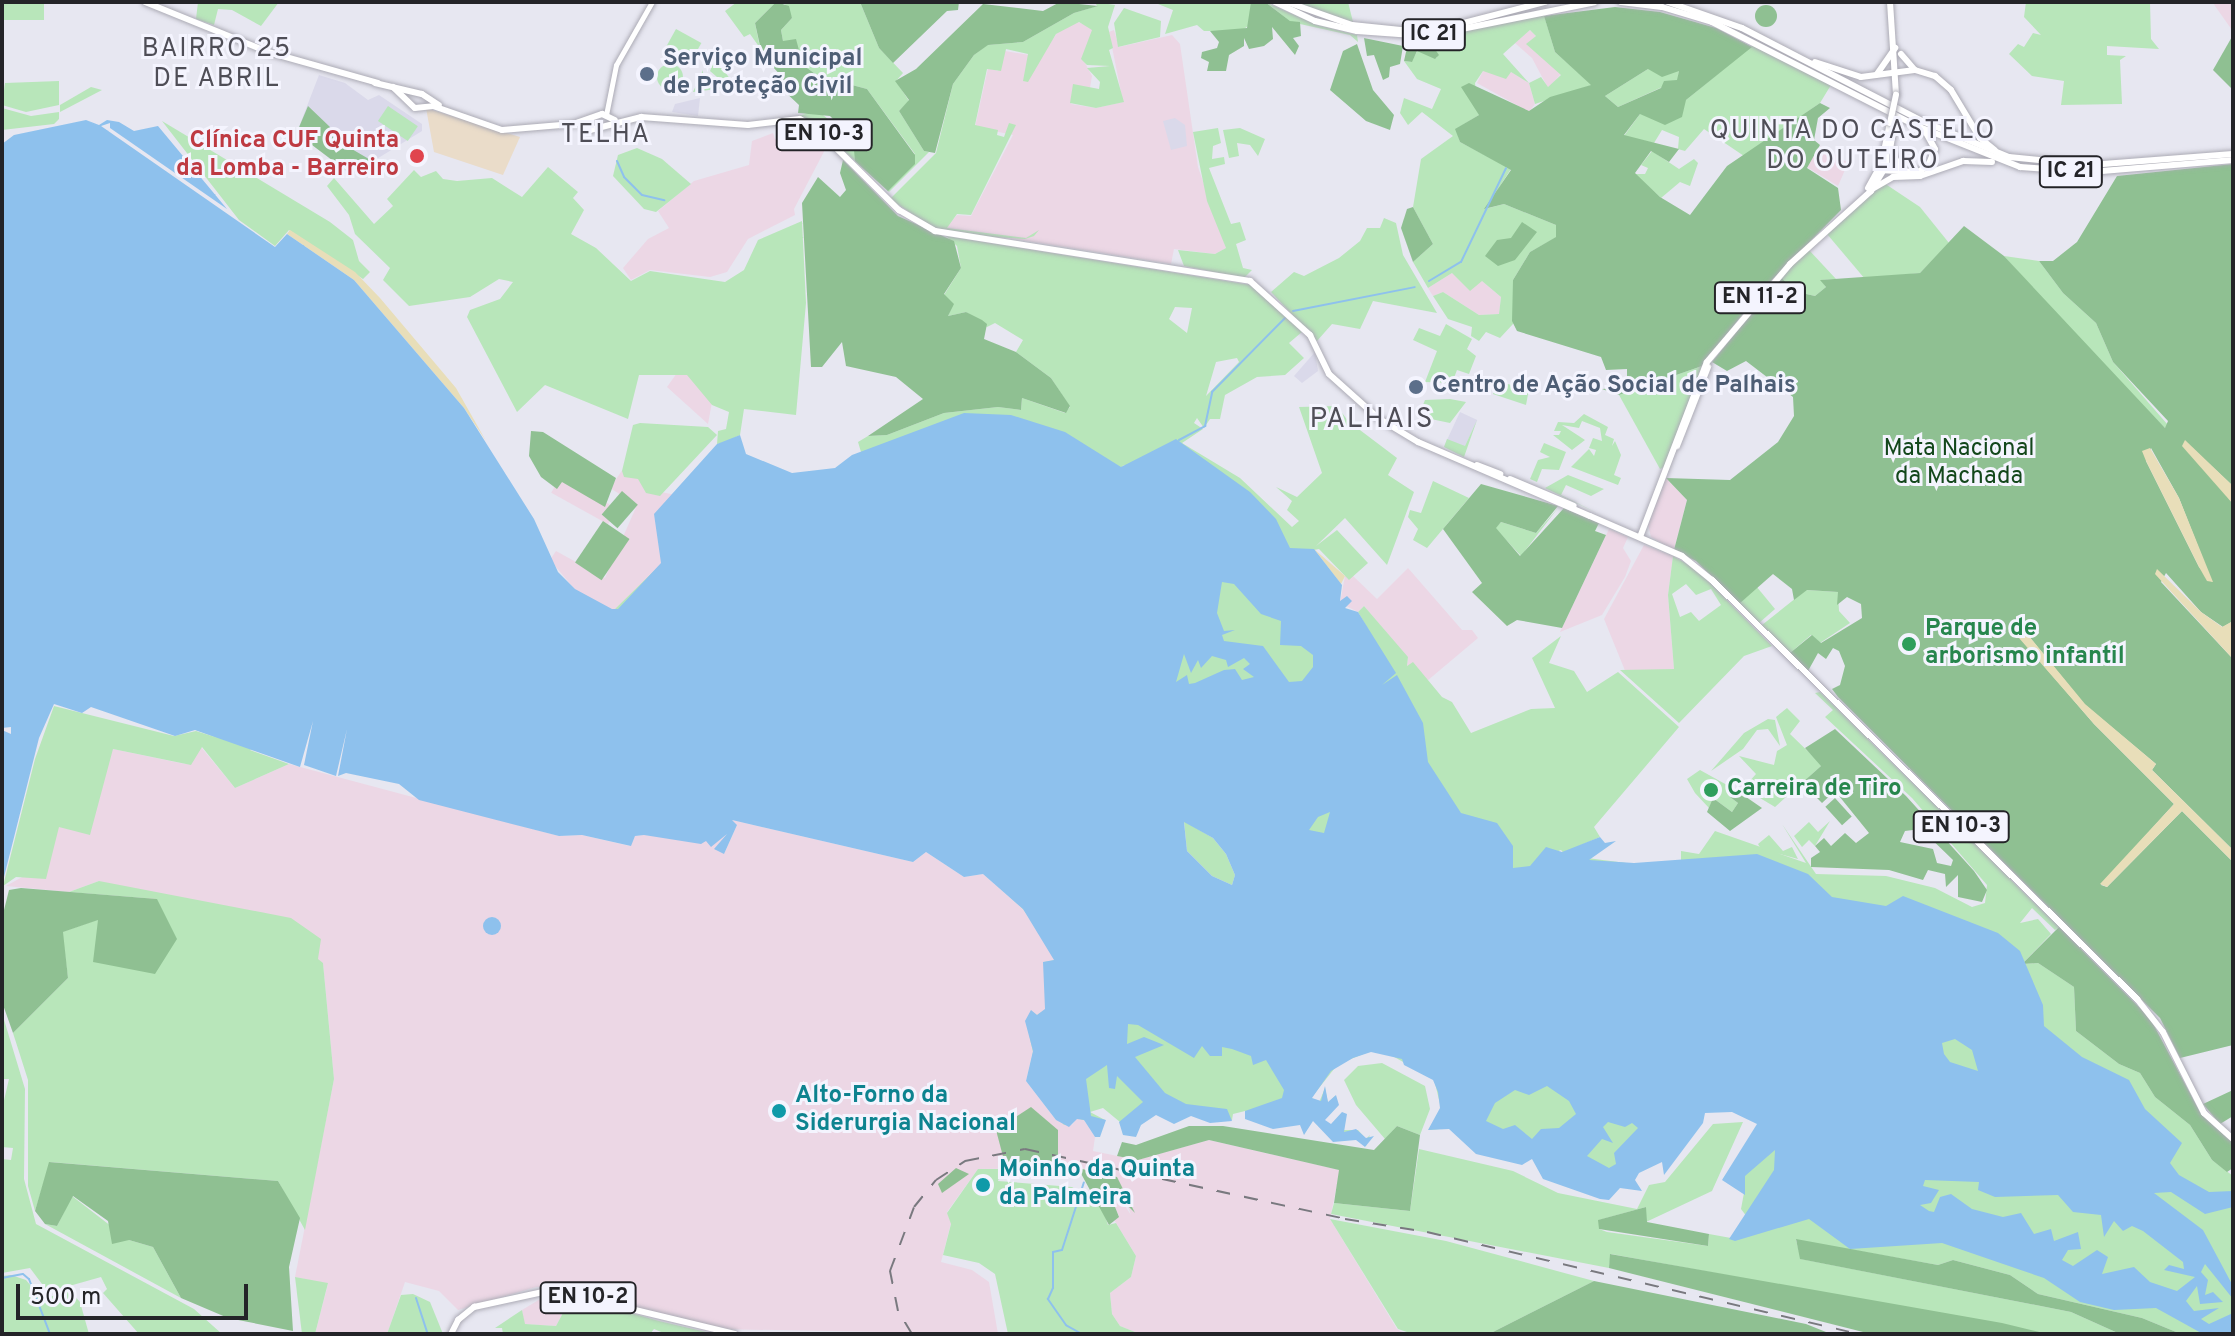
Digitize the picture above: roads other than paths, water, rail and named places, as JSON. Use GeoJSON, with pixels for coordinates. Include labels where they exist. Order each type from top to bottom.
{"type":"FeatureCollection","features":[{"type":"Feature","properties":{"kind":"main road","name":"EN 10-3"},"geometry":{"type":"LineString","coordinates":[[145,2],[279,55],[426,97],[449,111]]}},
{"type":"Feature","properties":{"kind":"main road"},"geometry":{"type":"LineString","coordinates":[[607,118],[605,104],[616,65],[652,2]]}},
{"type":"Feature","properties":{"kind":"main road","name":"IC 21"},"geometry":{"type":"LineString","coordinates":[[1275,2],[1315,21],[1357,31],[1427,36],[1595,2]]}},
{"type":"Feature","properties":{"kind":"main road","name":"IC 21"},"geometry":{"type":"LineString","coordinates":[[1287,2],[1352,25],[1401,30],[1456,25],[1545,2]]}},
{"type":"Feature","properties":{"kind":"main road","name":"IC 21"},"geometry":{"type":"LineString","coordinates":[[1621,2],[1662,7],[1712,22],[1917,126],[2020,167],[2090,172],[2233,160]]}},
{"type":"Feature","properties":{"kind":"main road","name":"IC 21"},"geometry":{"type":"LineString","coordinates":[[1668,2],[1779,46],[1922,121],[2009,157],[2090,165],[2233,154]]}},
{"type":"Feature","properties":{"kind":"main road"},"geometry":{"type":"LineString","coordinates":[[1890,5],[1900,72],[1882,169],[1931,174],[1963,161],[2020,167]]}},
{"type":"Feature","properties":{"kind":"main road"},"geometry":{"type":"LineString","coordinates":[[1779,46],[1835,70],[1871,77],[1915,70],[1940,79],[1980,138],[2009,157]]}},
{"type":"Feature","properties":{"kind":"main road"},"geometry":{"type":"LineString","coordinates":[[1871,77],[1889,63],[1898,51]]}},
{"type":"Feature","properties":{"kind":"main road"},"geometry":{"type":"LineString","coordinates":[[1898,51],[1915,70]]}},
{"type":"Feature","properties":{"kind":"main road","name":"EN 10-3"},"geometry":{"type":"LineString","coordinates":[[393,87],[417,109],[425,106],[449,111],[507,130],[653,116],[748,125],[800,119],[816,128],[899,210],[935,231],[1250,281],[1310,335],[1329,374],[1367,409],[1409,438],[1655,543],[1701,569],[2137,999],[2163,1032],[2204,1113],[2233,1139]]}},
{"type":"Feature","properties":{"kind":"main road"},"geometry":{"type":"LineString","coordinates":[[411,101],[417,94]]}},
{"type":"Feature","properties":{"kind":"main road"},"geometry":{"type":"LineString","coordinates":[[425,106],[426,97]]}},
{"type":"Feature","properties":{"kind":"main road","name":"EN 10-3"},"geometry":{"type":"LineString","coordinates":[[587,124],[607,118]]}},
{"type":"Feature","properties":{"kind":"main road"},"geometry":{"type":"LineString","coordinates":[[1874,188],[1903,173],[1922,171],[1934,158],[1933,142],[1917,126]]}},
{"type":"Feature","properties":{"kind":"main road"},"geometry":{"type":"LineString","coordinates":[[1888,145],[1903,173]]}},
{"type":"Feature","properties":{"kind":"main road","name":"EN 11-2"},"geometry":{"type":"LineString","coordinates":[[1823,232],[1874,188],[1882,169]]}},
{"type":"Feature","properties":{"kind":"main road","name":"EN 11-2"},"geometry":{"type":"LineString","coordinates":[[1646,523],[1697,383],[1715,353],[1882,169]]}},
{"type":"Feature","properties":{"kind":"main road","name":"EN 10-3"},"geometry":{"type":"LineString","coordinates":[[1464,462],[1538,490],[1590,516]]}},
{"type":"Feature","properties":{"kind":"main road"},"geometry":{"type":"LineString","coordinates":[[1512,479],[1525,476],[1538,490]]}},
{"type":"Feature","properties":{"kind":"main road"},"geometry":{"type":"LineString","coordinates":[[1628,532],[1646,523]]}},
{"type":"Feature","properties":{"kind":"main road"},"geometry":{"type":"LineString","coordinates":[[1640,537],[1646,523]]}},
{"type":"Feature","properties":{"kind":"main road"},"geometry":{"type":"LineString","coordinates":[[1646,523],[1655,543]]}},
{"type":"Feature","properties":{"kind":"main road","name":"EN 10-2"},"geometry":{"type":"LineString","coordinates":[[451,1334],[458,1320],[477,1306],[552,1290],[735,1334]]}},
{"type":"Feature","properties":{"kind":"water"},"geometry":{"type":"Polygon","coordinates":[[[86,120],[99,125],[107,120],[119,122],[134,131],[158,126],[227,209],[110,128],[110,123],[101,126],[275,247],[287,234],[354,280],[464,408],[534,519],[558,572],[575,589],[612,609],[618,609],[661,563],[654,514],[717,444],[740,435],[746,454],[792,473],[835,468],[852,455],[964,413],[1011,415],[1065,432],[1121,467],[1176,439],[1250,492],[1276,519],[1290,548],[1314,549],[1342,585],[1340,601],[1347,596],[1352,601],[1345,608],[1358,612],[1396,673],[1382,685],[1397,675],[1423,723],[1428,762],[1461,813],[1497,823],[1513,846],[1513,868],[1530,866],[1546,847],[1562,852],[1600,837],[1605,843],[1616,841],[1589,860],[1634,863],[1757,854],[1808,874],[1832,897],[1886,906],[1903,896],[1998,933],[2020,951],[2043,1005],[2044,1026],[2082,1057],[2129,1080],[2145,1109],[2182,1143],[2170,1163],[2179,1175],[2209,1192],[2233,1191],[2233,1207],[2205,1214],[2171,1192],[2154,1193],[2203,1230],[2233,1286],[2233,1299],[2205,1264],[2201,1272],[2208,1280],[2205,1295],[2213,1292],[2223,1302],[2200,1304],[2197,1286],[2186,1301],[2194,1311],[2219,1308],[2201,1319],[2209,1324],[2233,1313],[2233,1334],[2203,1334],[2156,1308],[2114,1310],[2080,1302],[2044,1278],[1942,1243],[1850,1249],[1809,1219],[1735,1241],[1729,1239],[1774,1170],[1775,1150],[1745,1176],[1745,1195],[1722,1180],[1757,1124],[1732,1112],[1705,1113],[1703,1123],[1664,1175],[1662,1162],[1639,1173],[1635,1180],[1642,1191],[1620,1188],[1609,1200],[1600,1199],[1543,1179],[1532,1159],[1522,1165],[1476,1154],[1449,1129],[1428,1130],[1440,1108],[1438,1092],[1433,1080],[1404,1065],[1402,1059],[1371,1052],[1353,1058],[1331,1071],[1312,1098],[1321,1101],[1325,1086],[1328,1102],[1336,1095],[1339,1105],[1325,1120],[1331,1124],[1342,1112],[1347,1114],[1344,1132],[1356,1129],[1366,1138],[1374,1136],[1365,1147],[1356,1140],[1333,1142],[1313,1121],[1304,1135],[1300,1125],[1273,1129],[1245,1119],[1245,1111],[1282,1098],[1284,1090],[1266,1060],[1253,1065],[1251,1056],[1222,1047],[1222,1056],[1210,1056],[1202,1046],[1194,1058],[1138,1025],[1128,1024],[1127,1044],[1144,1037],[1164,1045],[1135,1057],[1165,1093],[1186,1104],[1227,1109],[1232,1121],[1210,1123],[1191,1116],[1174,1124],[1156,1115],[1141,1125],[1136,1137],[1123,1135],[1119,1122],[1143,1102],[1117,1076],[1115,1089],[1109,1088],[1107,1065],[1086,1079],[1091,1116],[1106,1120],[1100,1137],[1095,1137],[1084,1120],[1077,1119],[1069,1127],[1056,1120],[1026,1081],[1033,1051],[1025,1021],[1031,1010],[1037,1015],[1045,1009],[1043,962],[1054,960],[1023,909],[983,874],[964,877],[926,852],[913,862],[732,820],[737,825],[724,854],[714,849],[727,834],[711,847],[706,841],[701,844],[644,835],[635,836],[631,846],[582,835],[559,836],[419,800],[399,784],[346,773],[338,776],[347,729],[336,776],[304,765],[313,721],[300,767],[195,730],[175,736],[91,707],[82,713],[54,704],[39,738],[2,885],[2,730],[11,734],[11,727],[2,728],[2,144],[14,135],[86,120]],[[1222,582],[1217,613],[1224,631],[1235,630],[1222,635],[1224,641],[1263,646],[1289,682],[1302,681],[1313,667],[1313,655],[1301,646],[1280,645],[1281,621],[1261,614],[1234,584],[1222,582]],[[1184,654],[1176,682],[1187,675],[1189,684],[1224,670],[1235,669],[1242,680],[1254,677],[1243,669],[1250,664],[1244,658],[1228,667],[1226,660],[1212,656],[1201,668],[1198,660],[1191,673],[1184,654]],[[1330,812],[1318,817],[1309,830],[1324,833],[1330,812]],[[1184,822],[1187,851],[1212,876],[1232,885],[1235,875],[1226,854],[1213,838],[1184,822]],[[1955,1039],[1942,1043],[1944,1054],[1950,1062],[1978,1071],[1972,1050],[1955,1039]],[[1547,1086],[1529,1095],[1515,1090],[1495,1103],[1486,1121],[1503,1129],[1515,1125],[1532,1139],[1541,1129],[1559,1128],[1576,1114],[1569,1101],[1547,1086]],[[1608,1122],[1603,1127],[1613,1143],[1602,1139],[1587,1156],[1609,1168],[1616,1164],[1614,1153],[1638,1128],[1632,1123],[1625,1127],[1608,1122]],[[1925,1180],[1923,1186],[1939,1190],[1931,1203],[1920,1205],[1934,1212],[1940,1197],[1951,1194],[1972,1209],[2003,1217],[2021,1213],[2034,1234],[2051,1229],[2054,1241],[2078,1232],[2081,1249],[2068,1250],[2062,1260],[2073,1266],[2097,1250],[2108,1257],[2102,1274],[2134,1267],[2150,1282],[2177,1291],[2195,1277],[2164,1270],[2169,1265],[2184,1269],[2183,1262],[2143,1231],[2132,1226],[2123,1231],[2114,1221],[2104,1237],[2101,1215],[2073,1212],[2058,1195],[1995,1197],[1978,1190],[1979,1182],[1925,1180]]]}},
{"type":"Feature","properties":{"kind":"water"},"geometry":{"type":"Polygon","coordinates":[[[488,917],[496,917],[501,926],[499,933],[488,935],[483,930],[483,922],[488,917]]]}},
{"type":"Feature","properties":{"kind":"waterway"},"geometry":{"type":"LineString","coordinates":[[617,161],[624,177],[642,195],[664,200]]}},
{"type":"Feature","properties":{"kind":"waterway"},"geometry":{"type":"LineString","coordinates":[[1429,281],[1461,262],[1506,168]]}},
{"type":"Feature","properties":{"kind":"waterway"},"geometry":{"type":"LineString","coordinates":[[1293,311],[1415,287]]}},
{"type":"Feature","properties":{"kind":"waterway"},"geometry":{"type":"LineString","coordinates":[[1179,440],[1205,426],[1212,392],[1285,318]]}},
{"type":"Feature","properties":{"kind":"waterway"},"geometry":{"type":"LineString","coordinates":[[1082,1334],[1066,1325],[1048,1299],[1053,1288],[1053,1252],[1062,1250],[1084,1182]]}},
{"type":"Feature","properties":{"kind":"waterway"},"geometry":{"type":"LineString","coordinates":[[2,1278],[23,1274],[29,1279],[50,1334]]}},
{"type":"Feature","properties":{"kind":"waterway"},"geometry":{"type":"LineString","coordinates":[[416,1298],[428,1334]]}},
{"type":"Feature","properties":{"kind":"railway"},"geometry":{"type":"LineString","coordinates":[[912,1334],[898,1311],[890,1271],[914,1207],[936,1180],[965,1161],[1025,1149],[1345,1219],[1427,1232],[1860,1334]]}},
{"type":"Feature","properties":{"kind":"place","name":"Serviço Municipal de Proteção Civil"},"geometry":{"type":"Point","coordinates":[647,74]}},
{"type":"Feature","properties":{"kind":"place","name":"Clínica CUF Quinta da Lomba - Barreiro"},"geometry":{"type":"Point","coordinates":[417,156]}},
{"type":"Feature","properties":{"kind":"place","name":"Centro de Ação Social de Palhais"},"geometry":{"type":"Point","coordinates":[1416,387]}},
{"type":"Feature","properties":{"kind":"place","name":"Parque de arborismo infantil"},"geometry":{"type":"Point","coordinates":[1909,644]}},
{"type":"Feature","properties":{"kind":"place","name":"Carreira de Tiro"},"geometry":{"type":"Point","coordinates":[1711,790]}},
{"type":"Feature","properties":{"kind":"place","name":"Alto-Forno da Siderurgia Nacional"},"geometry":{"type":"Point","coordinates":[779,1111]}},
{"type":"Feature","properties":{"kind":"place","name":"Moinho da Quinta da Palmeira"},"geometry":{"type":"Point","coordinates":[983,1185]}},
{"type":"Feature","properties":{"kind":"district","name":"BAIRRO 25 DE ABRIL"},"geometry":{"type":"Point","coordinates":[217,65]}},
{"type":"Feature","properties":{"kind":"district","name":"TELHA"},"geometry":{"type":"Point","coordinates":[606,136]}},
{"type":"Feature","properties":{"kind":"district","name":"QUINTA DO CASTELO DO OUTEIRO"},"geometry":{"type":"Point","coordinates":[1853,147]}},
{"type":"Feature","properties":{"kind":"district","name":"PALHAIS"},"geometry":{"type":"Point","coordinates":[1372,420]}},
{"type":"Feature","properties":{"kind":"park label","name":"Mata Nacional da Machada"},"geometry":{"type":"Point","coordinates":[1959,464]}}]}
